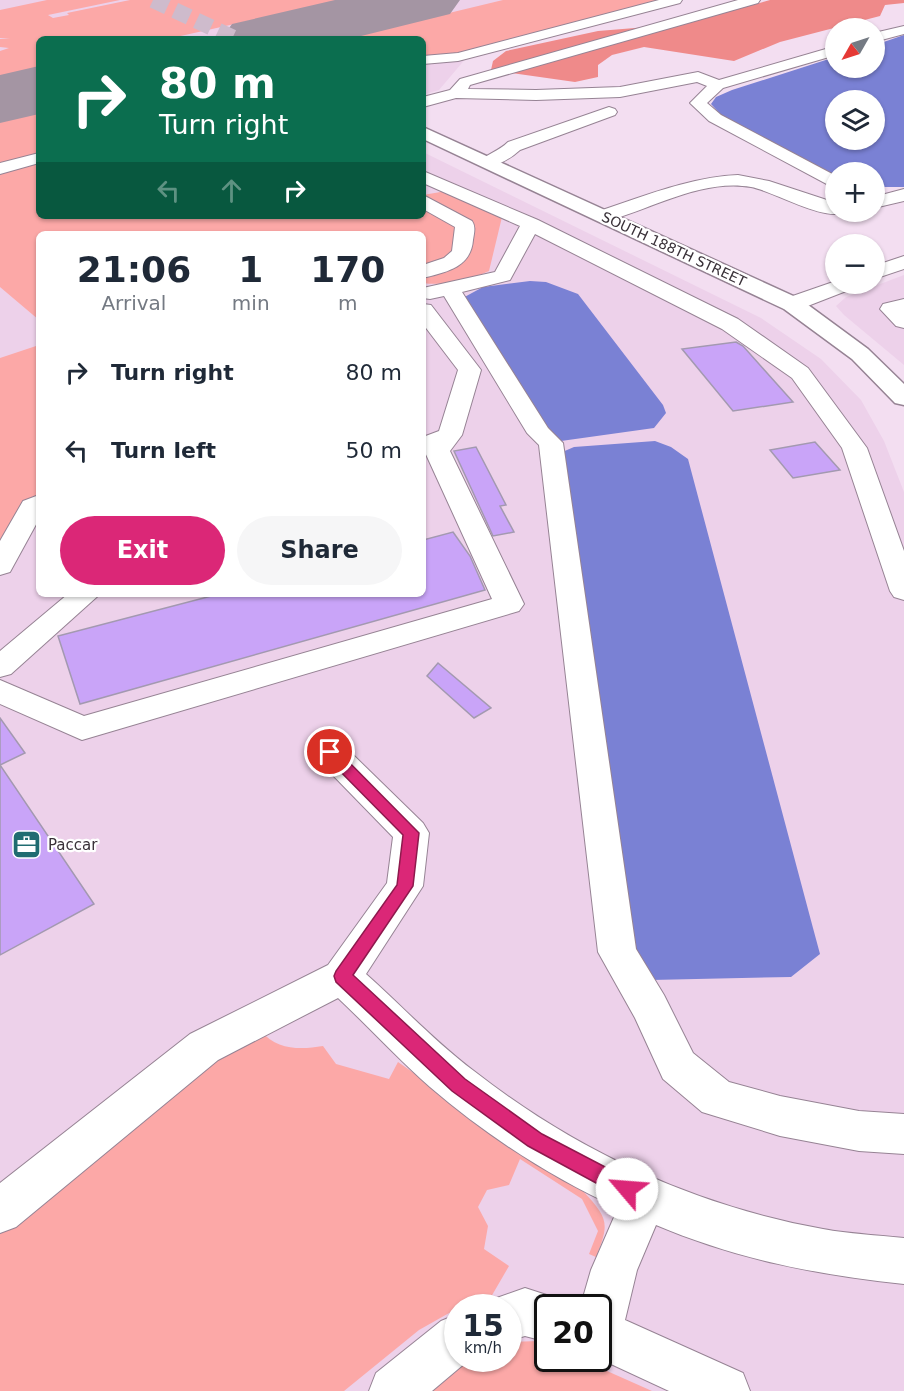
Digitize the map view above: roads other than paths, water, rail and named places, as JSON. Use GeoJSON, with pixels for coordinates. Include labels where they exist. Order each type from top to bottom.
{"type":"FeatureCollection","features":[{"type":"Feature","properties":{"kind":"main road","name":"SOUTH 188TH STREET"},"geometry":{"type":"LineString","coordinates":[[426,133],[792,304],[860,354],[904,398]]}},
{"type":"Feature","properties":{"kind":"street"},"geometry":{"type":"LineString","coordinates":[[426,60],[458,57],[675,0]]}},
{"type":"Feature","properties":{"kind":"street"},"geometry":{"type":"LineString","coordinates":[[456,93],[465,82],[753,0]]}},
{"type":"Feature","properties":{"kind":"street"},"geometry":{"type":"LineString","coordinates":[[885,35],[904,30]]}},
{"type":"Feature","properties":{"kind":"street"},"geometry":{"type":"LineString","coordinates":[[825,53],[718,85],[698,103],[715,118],[825,178]]}},
{"type":"Feature","properties":{"kind":"street"},"geometry":{"type":"LineString","coordinates":[[430,83],[458,57]]}},
{"type":"Feature","properties":{"kind":"street"},"geometry":{"type":"LineString","coordinates":[[426,101],[456,93],[536,95],[620,92],[698,77],[718,85]]}},
{"type":"Feature","properties":{"kind":"street"},"geometry":{"type":"LineString","coordinates":[[488,162],[504,156],[514,146],[609,112]]}},
{"type":"Feature","properties":{"kind":"street"},"geometry":{"type":"LineString","coordinates":[[0,169],[36,159]]}},
{"type":"Feature","properties":{"kind":"street"},"geometry":{"type":"LineString","coordinates":[[426,177],[531,224],[730,324],[800,373],[854,448],[904,591]]}},
{"type":"Feature","properties":{"kind":"street"},"geometry":{"type":"LineString","coordinates":[[603,216],[701,187],[736,180],[763,184],[812,204],[825,207]]}},
{"type":"Feature","properties":{"kind":"street"},"geometry":{"type":"LineString","coordinates":[[426,203],[465,225],[462,253],[451,262],[428,292]]}},
{"type":"Feature","properties":{"kind":"street"},"geometry":{"type":"LineString","coordinates":[[428,292],[503,276],[531,224]]}},
{"type":"Feature","properties":{"kind":"street"},"geometry":{"type":"LineString","coordinates":[[885,269],[904,262]]}},
{"type":"Feature","properties":{"kind":"street"},"geometry":{"type":"LineString","coordinates":[[0,691],[82,728],[509,604],[437,450],[436,440],[470,370],[428,292]]}},
{"type":"Feature","properties":{"kind":"street"},"geometry":{"type":"LineString","coordinates":[[428,292],[539,433],[551,443],[617,952],[650,1007],[678,1066],[717,1098],[780,1116],[860,1131],[904,1134]]}},
{"type":"Feature","properties":{"kind":"street"},"geometry":{"type":"LineString","coordinates":[[792,304],[825,292]]}},
{"type":"Feature","properties":{"kind":"street"},"geometry":{"type":"LineString","coordinates":[[904,305],[891,309],[904,321]]}},
{"type":"Feature","properties":{"kind":"street"},"geometry":{"type":"LineString","coordinates":[[0,566],[32,507],[36,505]]}},
{"type":"Feature","properties":{"kind":"street"},"geometry":{"type":"LineString","coordinates":[[0,667],[82,597]]}},
{"type":"Feature","properties":{"kind":"street"},"geometry":{"type":"LineString","coordinates":[[0,1211],[204,1047],[342,976],[405,886],[411,833],[330,752]]}},
{"type":"Feature","properties":{"kind":"street"},"geometry":{"type":"LineString","coordinates":[[342,976],[458,1085],[535,1140],[645,1198],[738,1231],[822,1252],[904,1261]]}},
{"type":"Feature","properties":{"kind":"street"},"geometry":{"type":"LineString","coordinates":[[608,1294],[614,1270],[645,1198]]}},
{"type":"Feature","properties":{"kind":"street"},"geometry":{"type":"LineString","coordinates":[[612,1338],[726,1391]]}},
{"type":"Feature","properties":{"kind":"street"},"geometry":{"type":"LineString","coordinates":[[394,1391],[444,1350]]}},
{"type":"Feature","properties":{"kind":"water"},"geometry":{"type":"Polygon","coordinates":[[[904,35],[904,187],[885,187],[885,162],[825,162],[825,173],[723,117],[711,104],[716,97],[825,60],[825,78],[885,78],[885,42],[904,35]]]}},
{"type":"Feature","properties":{"kind":"water"},"geometry":{"type":"Polygon","coordinates":[[[530,281],[546,282],[578,294],[663,405],[666,413],[654,428],[561,441],[544,431],[459,300],[483,287],[530,281]]]}},
{"type":"Feature","properties":{"kind":"water"},"geometry":{"type":"Polygon","coordinates":[[[655,441],[671,447],[688,459],[820,954],[791,977],[651,980],[632,957],[560,453],[574,447],[655,441]]]}},
{"type":"Feature","properties":{"kind":"tunnel"},"geometry":{"type":"LineString","coordinates":[[153,0],[230,36]]}},
{"type":"Feature","properties":{"kind":"place","name":"Paccar"},"geometry":{"type":"Point","coordinates":[27,845]}}]}
